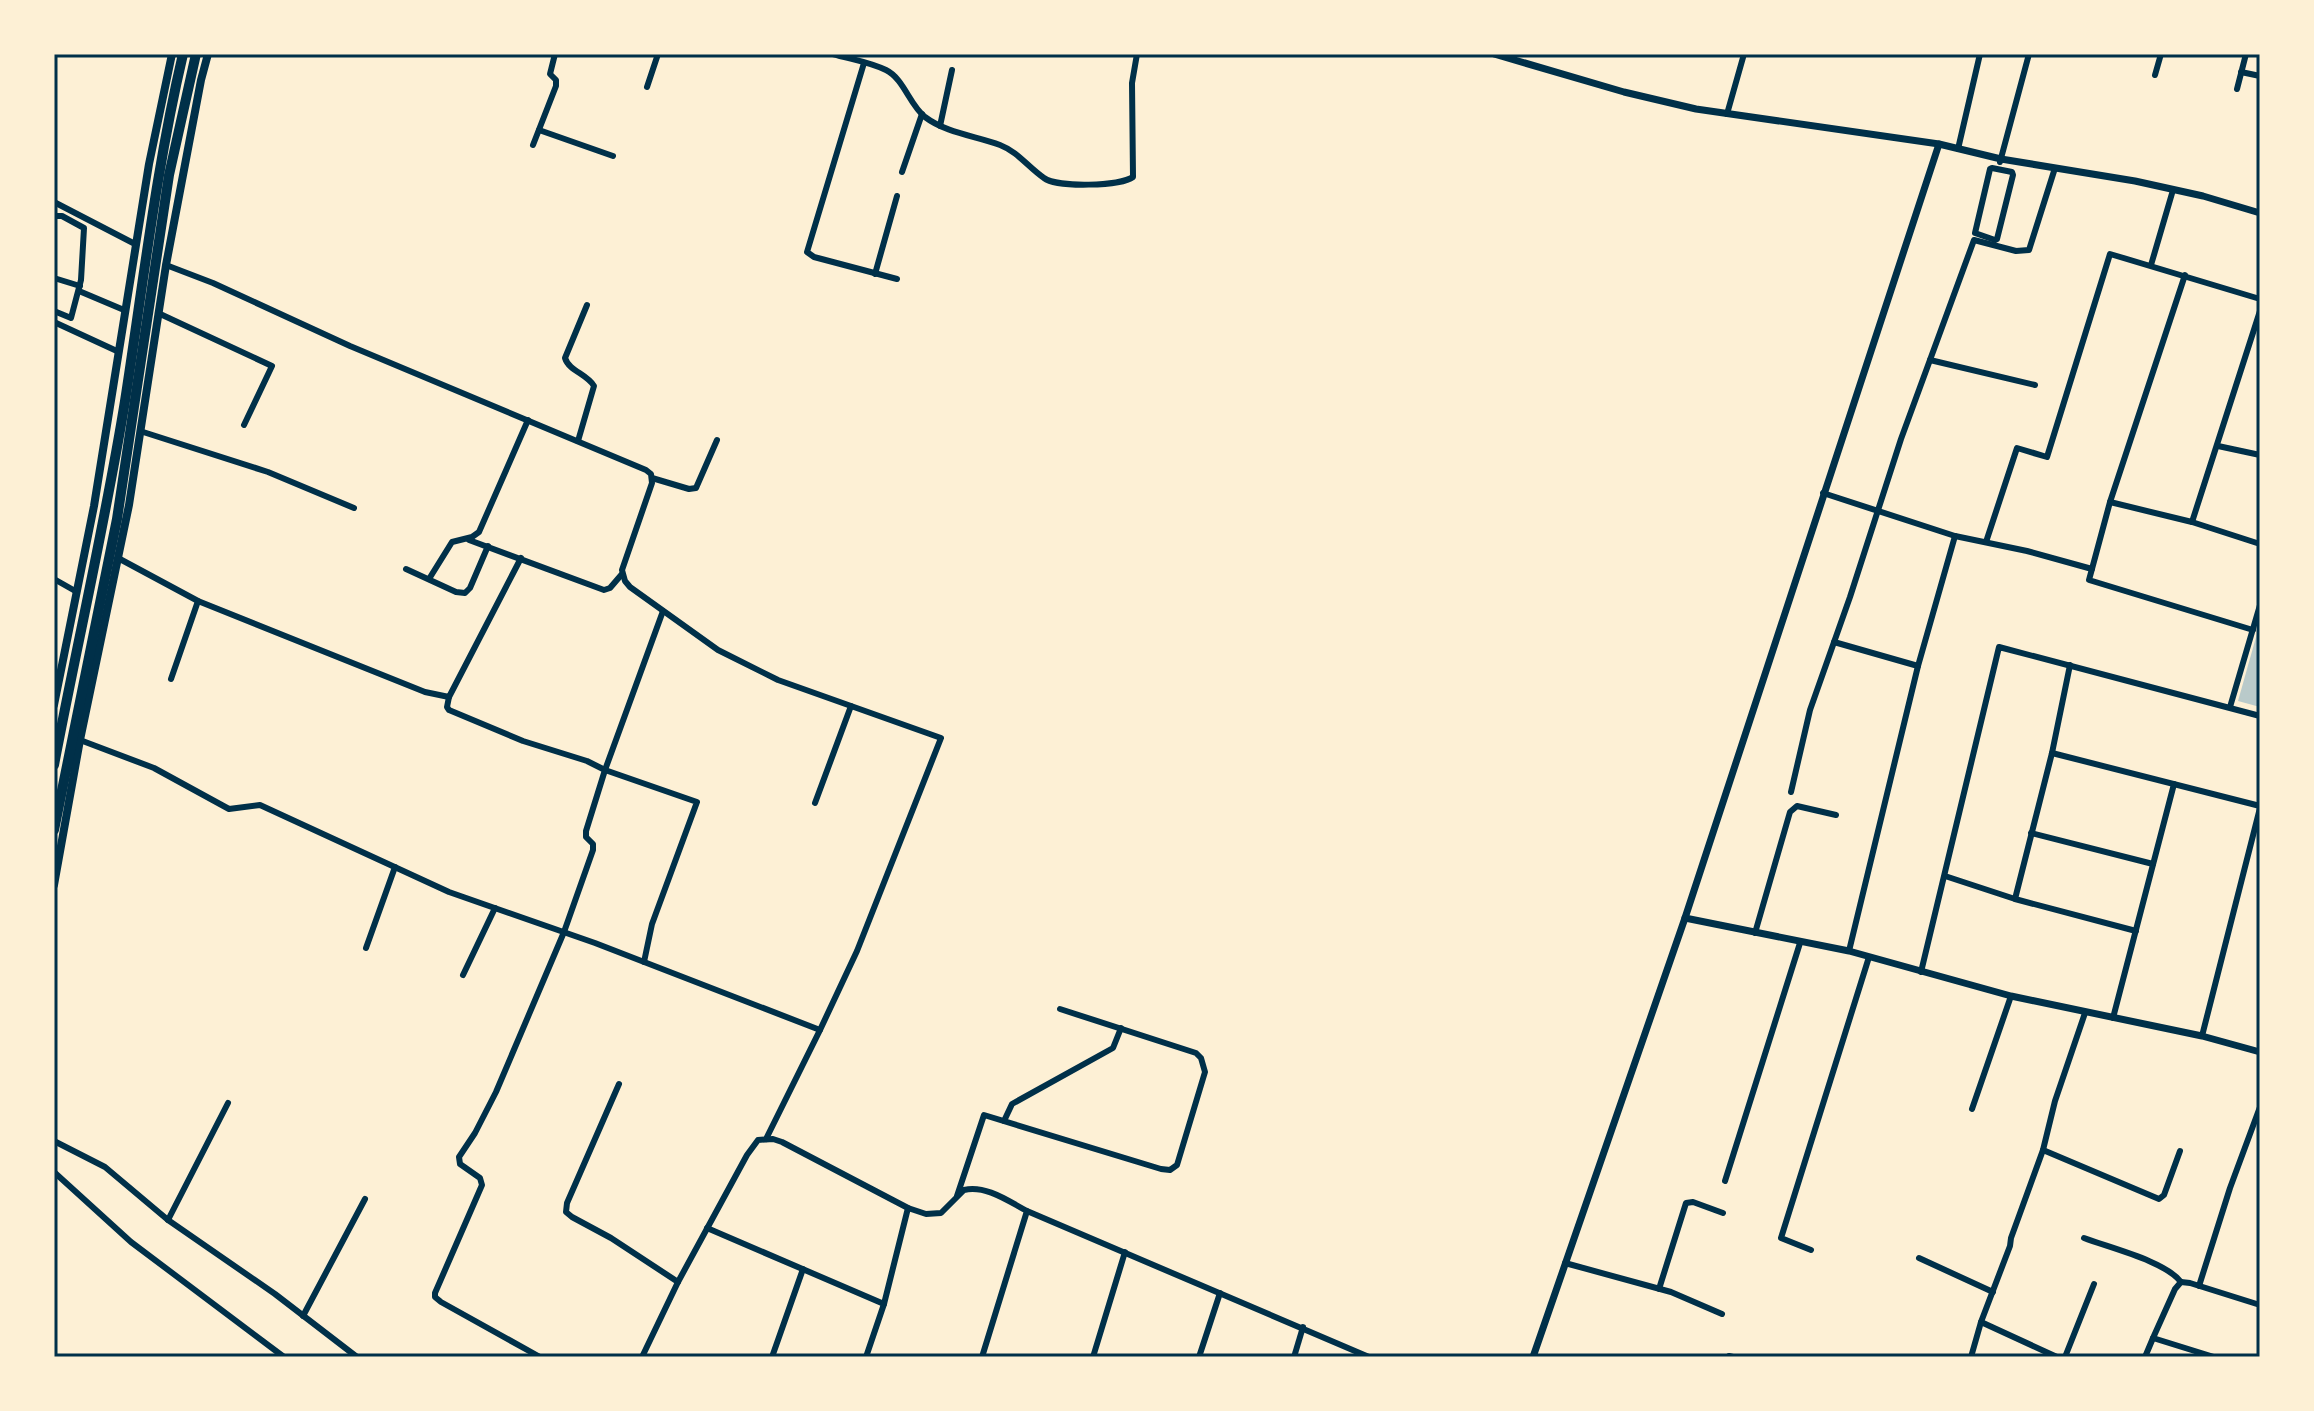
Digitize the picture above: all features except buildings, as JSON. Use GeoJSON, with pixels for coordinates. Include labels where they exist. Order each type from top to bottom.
{"type":"FeatureCollection","features":[{"type":"Feature","properties":{"kind":"highway"},"geometry":{"type":"LineString","coordinates":[[54,765],[105,520],[158,174],[183,54]]}},
{"type":"Feature","properties":{"kind":"highway"},"geometry":{"type":"LineString","coordinates":[[54,830],[117,519],[169,175],[196,54]]}},
{"type":"Feature","properties":{"kind":"main road"},"geometry":{"type":"LineString","coordinates":[[85,714],[54,707],[94,506],[135,244],[172,54]]}},
{"type":"Feature","properties":{"kind":"main road"},"geometry":{"type":"LineString","coordinates":[[54,885],[85,714],[118,558],[166,265],[208,54]]}},
{"type":"Feature","properties":{"kind":"main road"},"geometry":{"type":"LineString","coordinates":[[144,192],[178,199]]}},
{"type":"Feature","properties":{"kind":"main road"},"geometry":{"type":"LineString","coordinates":[[120,340],[153,350]]}},
{"type":"Feature","properties":{"kind":"main road"},"geometry":{"type":"LineString","coordinates":[[54,784],[72,787]]}},
{"type":"Feature","properties":{"kind":"street"},"geometry":{"type":"LineString","coordinates":[[533,145],[556,84],[550,74],[555,54]]}},
{"type":"Feature","properties":{"kind":"street"},"geometry":{"type":"LineString","coordinates":[[647,87],[658,54]]}},
{"type":"Feature","properties":{"kind":"street"},"geometry":{"type":"LineString","coordinates":[[833,54],[886,70],[894,75],[922,114],[940,126],[1003,146],[1045,179],[1069,184],[1131,180],[1135,172],[1132,83],[1137,54]]}},
{"type":"Feature","properties":{"kind":"street"},"geometry":{"type":"LineString","coordinates":[[1494,54],[1624,92],[1696,109],[1939,144],[2001,159],[2173,190],[2260,213]]}},
{"type":"Feature","properties":{"kind":"street"},"geometry":{"type":"LineString","coordinates":[[1727,114],[1744,54]]}},
{"type":"Feature","properties":{"kind":"street"},"geometry":{"type":"LineString","coordinates":[[1958,149],[1980,54]]}},
{"type":"Feature","properties":{"kind":"street"},"geometry":{"type":"LineString","coordinates":[[1998,169],[2029,54]]}},
{"type":"Feature","properties":{"kind":"street"},"geometry":{"type":"LineString","coordinates":[[2155,75],[2161,54]]}},
{"type":"Feature","properties":{"kind":"street"},"geometry":{"type":"LineString","coordinates":[[2237,89],[2246,54]]}},
{"type":"Feature","properties":{"kind":"street"},"geometry":{"type":"LineString","coordinates":[[864,63],[807,252],[814,257],[897,279]]}},
{"type":"Feature","properties":{"kind":"street"},"geometry":{"type":"LineString","coordinates":[[940,126],[952,70]]}},
{"type":"Feature","properties":{"kind":"street"},"geometry":{"type":"LineString","coordinates":[[2241,72],[2260,76]]}},
{"type":"Feature","properties":{"kind":"street"},"geometry":{"type":"LineString","coordinates":[[902,172],[922,114]]}},
{"type":"Feature","properties":{"kind":"street"},"geometry":{"type":"LineString","coordinates":[[539,130],[613,156]]}},
{"type":"Feature","properties":{"kind":"street"},"geometry":{"type":"LineString","coordinates":[[1533,1357],[1685,918],[1939,144]]}},
{"type":"Feature","properties":{"kind":"street"},"geometry":{"type":"LineString","coordinates":[[1791,792],[1810,710],[1901,439],[1974,240],[1980,238],[1997,239],[2013,175],[1990,169],[1975,233],[1980,238],[2016,251],[2029,250],[2055,168]]}},
{"type":"Feature","properties":{"kind":"street"},"geometry":{"type":"LineString","coordinates":[[2151,265],[2173,190]]}},
{"type":"Feature","properties":{"kind":"street"},"geometry":{"type":"LineString","coordinates":[[875,274],[897,196]]}},
{"type":"Feature","properties":{"kind":"street"},"geometry":{"type":"LineString","coordinates":[[54,202],[135,244]]}},
{"type":"Feature","properties":{"kind":"street"},"geometry":{"type":"LineString","coordinates":[[54,216],[62,216],[84,228],[80,288],[71,318],[54,311]]}},
{"type":"Feature","properties":{"kind":"street"},"geometry":{"type":"LineString","coordinates":[[1986,542],[2017,448],[2047,457],[2110,254],[2260,299]]}},
{"type":"Feature","properties":{"kind":"street"},"geometry":{"type":"LineString","coordinates":[[166,265],[646,470],[652,478],[689,489],[696,488],[717,440]]}},
{"type":"Feature","properties":{"kind":"street"},"geometry":{"type":"LineString","coordinates":[[2185,275],[2110,502],[2089,580],[2253,630]]}},
{"type":"Feature","properties":{"kind":"street"},"geometry":{"type":"LineString","coordinates":[[54,278],[124,310]]}},
{"type":"Feature","properties":{"kind":"street"},"geometry":{"type":"LineString","coordinates":[[578,441],[594,386],[566,364],[565,358],[587,305]]}},
{"type":"Feature","properties":{"kind":"street"},"geometry":{"type":"LineString","coordinates":[[2192,522],[2260,311]]}},
{"type":"Feature","properties":{"kind":"street"},"geometry":{"type":"LineString","coordinates":[[158,313],[272,366],[244,425]]}},
{"type":"Feature","properties":{"kind":"street"},"geometry":{"type":"LineString","coordinates":[[54,322],[119,352]]}},
{"type":"Feature","properties":{"kind":"street"},"geometry":{"type":"LineString","coordinates":[[1930,360],[2035,385]]}},
{"type":"Feature","properties":{"kind":"street"},"geometry":{"type":"LineString","coordinates":[[429,579],[455,540],[472,537],[479,532],[528,420]]}},
{"type":"Feature","properties":{"kind":"street"},"geometry":{"type":"LineString","coordinates":[[140,431],[268,472],[354,508]]}},
{"type":"Feature","properties":{"kind":"street"},"geometry":{"type":"LineString","coordinates":[[2218,446],[2260,455]]}},
{"type":"Feature","properties":{"kind":"street"},"geometry":{"type":"LineString","coordinates":[[466,539],[604,590],[610,588],[622,574],[652,478]]}},
{"type":"Feature","properties":{"kind":"street"},"geometry":{"type":"LineString","coordinates":[[1823,493],[1955,536],[2092,569]]}},
{"type":"Feature","properties":{"kind":"street"},"geometry":{"type":"LineString","coordinates":[[2110,502],[2192,522],[2260,544]]}},
{"type":"Feature","properties":{"kind":"street"},"geometry":{"type":"LineString","coordinates":[[1849,951],[1918,666],[1955,536]]}},
{"type":"Feature","properties":{"kind":"street"},"geometry":{"type":"LineString","coordinates":[[406,569],[456,592],[465,593],[488,546]]}},
{"type":"Feature","properties":{"kind":"street"},"geometry":{"type":"LineString","coordinates":[[118,558],[198,601],[425,692],[449,697]]}},
{"type":"Feature","properties":{"kind":"street"},"geometry":{"type":"LineString","coordinates":[[521,558],[449,697],[447,707],[506,734],[697,802],[652,924],[644,962]]}},
{"type":"Feature","properties":{"kind":"street"},"geometry":{"type":"LineString","coordinates":[[622,574],[630,587],[718,650],[778,680],[941,738],[857,951],[766,1139]]}},
{"type":"Feature","properties":{"kind":"street"},"geometry":{"type":"LineString","coordinates":[[54,579],[77,592]]}},
{"type":"Feature","properties":{"kind":"street"},"geometry":{"type":"LineString","coordinates":[[171,679],[198,601]]}},
{"type":"Feature","properties":{"kind":"street"},"geometry":{"type":"LineString","coordinates":[[2230,707],[2260,605]]}},
{"type":"Feature","properties":{"kind":"street"},"geometry":{"type":"LineString","coordinates":[[540,1357],[441,1302],[434,1295],[482,1185],[480,1178],[462,1167],[459,1157],[496,1092],[564,932],[593,850],[593,844],[585,834],[663,611]]}},
{"type":"Feature","properties":{"kind":"street"},"geometry":{"type":"LineString","coordinates":[[1834,642],[1918,666]]}},
{"type":"Feature","properties":{"kind":"street"},"geometry":{"type":"LineString","coordinates":[[1921,972],[1999,647],[2260,716]]}},
{"type":"Feature","properties":{"kind":"street"},"geometry":{"type":"LineString","coordinates":[[2015,899],[2052,753],[2070,665]]}},
{"type":"Feature","properties":{"kind":"street"},"geometry":{"type":"LineString","coordinates":[[815,803],[851,706]]}},
{"type":"Feature","properties":{"kind":"street"},"geometry":{"type":"LineString","coordinates":[[80,740],[154,768],[229,809],[260,805],[449,892],[564,932],[820,1030]]}},
{"type":"Feature","properties":{"kind":"street"},"geometry":{"type":"LineString","coordinates":[[2052,753],[2260,807],[2202,1036]]}},
{"type":"Feature","properties":{"kind":"street"},"geometry":{"type":"LineString","coordinates":[[2113,1018],[2174,784]]}},
{"type":"Feature","properties":{"kind":"street"},"geometry":{"type":"LineString","coordinates":[[1755,933],[1790,812],[1797,806],[1836,815]]}},
{"type":"Feature","properties":{"kind":"street"},"geometry":{"type":"LineString","coordinates":[[2031,833],[2153,864]]}},
{"type":"Feature","properties":{"kind":"street"},"geometry":{"type":"LineString","coordinates":[[366,948],[395,867]]}},
{"type":"Feature","properties":{"kind":"street"},"geometry":{"type":"LineString","coordinates":[[1945,876],[2015,899],[2136,931]]}},
{"type":"Feature","properties":{"kind":"street"},"geometry":{"type":"LineString","coordinates":[[463,975],[495,908]]}},
{"type":"Feature","properties":{"kind":"street"},"geometry":{"type":"LineString","coordinates":[[1685,918],[1849,951],[2011,996],[2202,1036],[2260,1052]]}},
{"type":"Feature","properties":{"kind":"street"},"geometry":{"type":"LineString","coordinates":[[1725,1181],[1800,943]]}},
{"type":"Feature","properties":{"kind":"street"},"geometry":{"type":"LineString","coordinates":[[1811,1250],[1781,1238],[1869,957]]}},
{"type":"Feature","properties":{"kind":"street"},"geometry":{"type":"LineString","coordinates":[[1972,1109],[2011,996]]}},
{"type":"Feature","properties":{"kind":"street"},"geometry":{"type":"LineString","coordinates":[[957,1196],[984,1115],[1161,1169],[1174,1168],[1179,1160],[1205,1072],[1196,1053],[1060,1009]]}},
{"type":"Feature","properties":{"kind":"street"},"geometry":{"type":"LineString","coordinates":[[1971,1357],[2043,1150],[2055,1101],[2085,1013]]}},
{"type":"Feature","properties":{"kind":"street"},"geometry":{"type":"LineString","coordinates":[[1004,1121],[1012,1104],[1113,1048],[1121,1028]]}},
{"type":"Feature","properties":{"kind":"street"},"geometry":{"type":"LineString","coordinates":[[619,1084],[567,1203],[566,1212],[678,1282]]}},
{"type":"Feature","properties":{"kind":"street"},"geometry":{"type":"LineString","coordinates":[[168,1220],[228,1103]]}},
{"type":"Feature","properties":{"kind":"street"},"geometry":{"type":"LineString","coordinates":[[2199,1286],[2260,1107]]}},
{"type":"Feature","properties":{"kind":"street"},"geometry":{"type":"LineString","coordinates":[[642,1357],[678,1282],[747,1155],[758,1140],[766,1139],[782,1142],[908,1208],[935,1215],[941,1213],[964,1190],[979,1189],[998,1195],[1027,1211],[1369,1357]]}},
{"type":"Feature","properties":{"kind":"street"},"geometry":{"type":"LineString","coordinates":[[54,1141],[105,1167],[168,1220],[275,1294],[357,1357]]}},
{"type":"Feature","properties":{"kind":"street"},"geometry":{"type":"LineString","coordinates":[[2043,1150],[2159,1199],[2164,1195],[2180,1151]]}},
{"type":"Feature","properties":{"kind":"street"},"geometry":{"type":"LineString","coordinates":[[54,1172],[131,1242],[284,1357]]}},
{"type":"Feature","properties":{"kind":"street"},"geometry":{"type":"LineString","coordinates":[[303,1316],[365,1199]]}},
{"type":"Feature","properties":{"kind":"street"},"geometry":{"type":"LineString","coordinates":[[1659,1289],[1686,1203],[1693,1202],[1723,1213]]}},
{"type":"Feature","properties":{"kind":"street"},"geometry":{"type":"LineString","coordinates":[[866,1357],[884,1304],[908,1208]]}},
{"type":"Feature","properties":{"kind":"street"},"geometry":{"type":"LineString","coordinates":[[982,1357],[1027,1211]]}},
{"type":"Feature","properties":{"kind":"street"},"geometry":{"type":"LineString","coordinates":[[707,1228],[884,1304]]}},
{"type":"Feature","properties":{"kind":"street"},"geometry":{"type":"LineString","coordinates":[[2084,1238],[2163,1267],[2181,1282],[2260,1305]]}},
{"type":"Feature","properties":{"kind":"street"},"geometry":{"type":"LineString","coordinates":[[1093,1357],[1125,1252]]}},
{"type":"Feature","properties":{"kind":"street"},"geometry":{"type":"LineString","coordinates":[[1919,1258],[1993,1292]]}},
{"type":"Feature","properties":{"kind":"street"},"geometry":{"type":"LineString","coordinates":[[1565,1263],[1659,1289],[1722,1314]]}},
{"type":"Feature","properties":{"kind":"street"},"geometry":{"type":"LineString","coordinates":[[772,1357],[803,1269]]}},
{"type":"Feature","properties":{"kind":"street"},"geometry":{"type":"LineString","coordinates":[[2145,1357],[2181,1282]]}},
{"type":"Feature","properties":{"kind":"street"},"geometry":{"type":"LineString","coordinates":[[2065,1357],[2094,1284]]}},
{"type":"Feature","properties":{"kind":"street"},"geometry":{"type":"LineString","coordinates":[[1199,1357],[1220,1293]]}},
{"type":"Feature","properties":{"kind":"street"},"geometry":{"type":"LineString","coordinates":[[1981,1322],[2057,1357]]}},
{"type":"Feature","properties":{"kind":"street"},"geometry":{"type":"LineString","coordinates":[[1294,1357],[1303,1327]]}},
{"type":"Feature","properties":{"kind":"street"},"geometry":{"type":"LineString","coordinates":[[2153,1338],[2214,1357]]}},
{"type":"Feature","properties":{"kind":"shaded area"},"geometry":{"type":"Polygon","coordinates":[[[2260,623],[2260,707],[2238,701],[2260,623]]]}}]}
